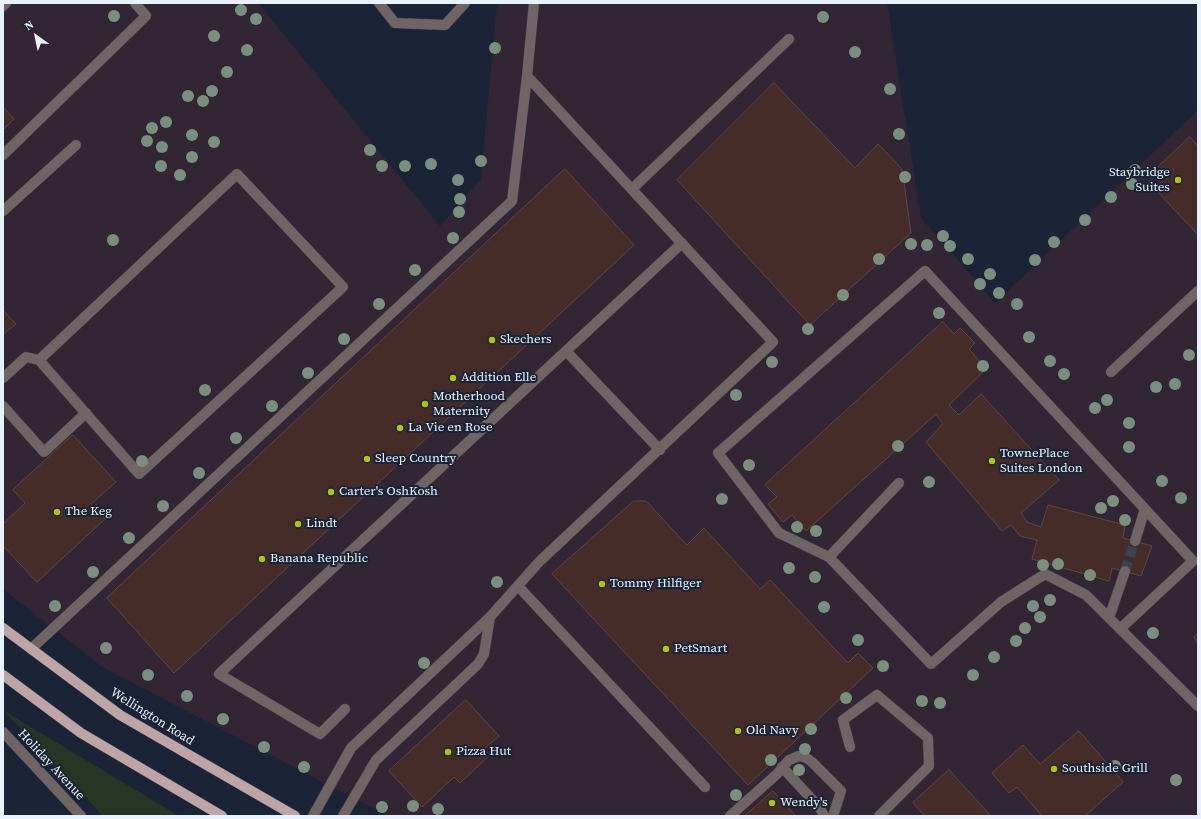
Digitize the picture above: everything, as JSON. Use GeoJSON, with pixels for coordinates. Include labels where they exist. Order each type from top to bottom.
{"type":"FeatureCollection","features":[{"type":"Feature","properties":{"kind":"main road","name":"Wellington Road"},"geometry":{"type":"LineString","coordinates":[[3,628],[120,715],[295,816]]}},
{"type":"Feature","properties":{"kind":"main road"},"geometry":{"type":"LineString","coordinates":[[3,675],[81,733],[222,816]]}},
{"type":"Feature","properties":{"kind":"street"},"geometry":{"type":"LineString","coordinates":[[3,6],[6,3]]}},
{"type":"Feature","properties":{"kind":"street"},"geometry":{"type":"LineString","coordinates":[[3,155],[146,16],[135,3]]}},
{"type":"Feature","properties":{"kind":"street"},"geometry":{"type":"LineString","coordinates":[[379,3],[395,23],[445,25],[465,3]]}},
{"type":"Feature","properties":{"kind":"street"},"geometry":{"type":"LineString","coordinates":[[31,649],[512,201],[534,3]]}},
{"type":"Feature","properties":{"kind":"street"},"geometry":{"type":"LineString","coordinates":[[632,189],[790,39]]}},
{"type":"Feature","properties":{"kind":"street"},"geometry":{"type":"LineString","coordinates":[[313,816],[351,748],[490,618],[539,562],[660,450],[773,342],[527,76]]}},
{"type":"Feature","properties":{"kind":"street"},"geometry":{"type":"LineString","coordinates":[[3,211],[76,145]]}},
{"type":"Feature","properties":{"kind":"street"},"geometry":{"type":"LineString","coordinates":[[3,378],[26,357],[39,360],[139,474],[343,287],[237,174],[39,360]]}},
{"type":"Feature","properties":{"kind":"street"},"geometry":{"type":"LineString","coordinates":[[345,709],[320,734],[219,674],[682,243]]}},
{"type":"Feature","properties":{"kind":"street"},"geometry":{"type":"LineString","coordinates":[[1120,629],[1193,561],[925,271],[718,453],[780,533],[829,557],[931,664],[1001,602],[1045,574],[1086,595],[1120,629],[1198,706]]}},
{"type":"Feature","properties":{"kind":"street"},"geometry":{"type":"LineString","coordinates":[[1111,372],[1198,291]]}},
{"type":"Feature","properties":{"kind":"street"},"geometry":{"type":"LineString","coordinates":[[566,351],[660,450]]}},
{"type":"Feature","properties":{"kind":"street"},"geometry":{"type":"LineString","coordinates":[[3,406],[44,452],[86,413]]}},
{"type":"Feature","properties":{"kind":"street"},"geometry":{"type":"LineString","coordinates":[[829,557],[899,483]]}},
{"type":"Feature","properties":{"kind":"street"},"geometry":{"type":"LineString","coordinates":[[1135,542],[1145,509]]}},
{"type":"Feature","properties":{"kind":"street"},"geometry":{"type":"LineString","coordinates":[[1109,618],[1125,571]]}},
{"type":"Feature","properties":{"kind":"street"},"geometry":{"type":"LineString","coordinates":[[518,586],[705,786]]}},
{"type":"Feature","properties":{"kind":"street"},"geometry":{"type":"LineString","coordinates":[[343,816],[376,760],[478,664],[484,654],[490,618]]}},
{"type":"Feature","properties":{"kind":"street"},"geometry":{"type":"LineString","coordinates":[[850,747],[843,720],[877,695],[928,738],[930,766],[879,816]]}},
{"type":"Feature","properties":{"kind":"street","name":"Holiday Avenue"},"geometry":{"type":"LineString","coordinates":[[3,732],[81,816]]}},
{"type":"Feature","properties":{"kind":"street"},"geometry":{"type":"LineString","coordinates":[[730,816],[789,760],[799,756],[805,757],[812,762],[841,791],[834,816]]}},
{"type":"Feature","properties":{"kind":"street"},"geometry":{"type":"LineString","coordinates":[[782,767],[820,808],[824,816]]}},
{"type":"Feature","properties":{"kind":"shaded area"},"geometry":{"type":"Polygon","coordinates":[[[3,3],[258,3],[440,226],[481,179],[497,3],[887,3],[921,218],[995,303],[1198,110],[1198,816],[388,816],[102,667],[3,589],[3,3]]]}},
{"type":"Feature","properties":{"kind":"green space"},"geometry":{"type":"Polygon","coordinates":[[[4,711],[179,816],[103,816],[4,711]]]}},
{"type":"Feature","properties":{"kind":"building"},"geometry":{"type":"Polygon","coordinates":[[[774,83],[855,168],[878,144],[902,169],[911,233],[810,325],[677,180],[774,83]]]}},
{"type":"Feature","properties":{"kind":"building"},"geometry":{"type":"Polygon","coordinates":[[[3,107],[14,119],[3,130],[3,107]]]}},
{"type":"Feature","properties":{"kind":"building","name":"Staybridge Suites"},"geometry":{"type":"Polygon","coordinates":[[[1190,137],[1198,146],[1198,235],[1158,192],[1164,187],[1152,173],[1190,137]]]}},
{"type":"Feature","properties":{"kind":"building"},"geometry":{"type":"Polygon","coordinates":[[[565,169],[634,245],[174,673],[107,598],[565,169]]]}},
{"type":"Feature","properties":{"kind":"building"},"geometry":{"type":"Polygon","coordinates":[[[3,310],[16,324],[3,334],[3,310]]]}},
{"type":"Feature","properties":{"kind":"building","name":"TownePlace Suites London"},"geometry":{"type":"Polygon","coordinates":[[[943,322],[954,334],[960,328],[975,343],[969,349],[986,369],[949,405],[959,415],[981,394],[1059,480],[1021,513],[1027,522],[1041,527],[1048,505],[1125,525],[1123,538],[1152,546],[1141,576],[1112,568],[1109,581],[1032,559],[1037,540],[1020,536],[1011,525],[1002,531],[926,442],[943,424],[936,414],[806,531],[792,515],[783,522],[768,504],[777,497],[765,485],[943,322]]]}},
{"type":"Feature","properties":{"kind":"building","name":"The Keg"},"geometry":{"type":"Polygon","coordinates":[[[73,435],[116,482],[91,504],[105,519],[37,582],[3,546],[3,524],[25,503],[13,490],[73,435]]]}},
{"type":"Feature","properties":{"kind":"building"},"geometry":{"type":"Polygon","coordinates":[[[634,501],[646,501],[687,545],[704,528],[760,589],[770,580],[848,663],[858,653],[873,668],[748,785],[552,574],[634,501]]]}},
{"type":"Feature","properties":{"kind":"building"},"geometry":{"type":"Polygon","coordinates":[[[1198,634],[1198,645],[1194,637],[1198,634]]]}},
{"type":"Feature","properties":{"kind":"building","name":"Pizza Hut"},"geometry":{"type":"Polygon","coordinates":[[[466,700],[499,736],[484,749],[490,755],[460,783],[454,777],[422,807],[389,771],[466,700]]]}},
{"type":"Feature","properties":{"kind":"building","name":"Southside Grill"},"geometry":{"type":"Polygon","coordinates":[[[1079,731],[1123,782],[1085,816],[1042,816],[1017,787],[1009,793],[992,773],[1023,745],[1040,764],[1079,731]]]}},
{"type":"Feature","properties":{"kind":"building"},"geometry":{"type":"Polygon","coordinates":[[[949,770],[991,816],[925,816],[913,803],[949,770]]]}},
{"type":"Feature","properties":{"kind":"building","name":"Wendy's"},"geometry":{"type":"Polygon","coordinates":[[[773,791],[796,816],[745,816],[773,791]]]}},
{"type":"Feature","properties":{"kind":"tunnel"},"geometry":{"type":"LineString","coordinates":[[1125,571],[1135,541]]}},
{"type":"Feature","properties":{"kind":"place","name":"Staybridge Suites"},"geometry":{"type":"Point","coordinates":[1178,180]}},
{"type":"Feature","properties":{"kind":"place","name":"Skechers"},"geometry":{"type":"Point","coordinates":[492,340]}},
{"type":"Feature","properties":{"kind":"place","name":"Addition Elle"},"geometry":{"type":"Point","coordinates":[453,378]}},
{"type":"Feature","properties":{"kind":"place","name":"Motherhood Maternity"},"geometry":{"type":"Point","coordinates":[425,404]}},
{"type":"Feature","properties":{"kind":"place","name":"La Vie en Rose"},"geometry":{"type":"Point","coordinates":[400,428]}},
{"type":"Feature","properties":{"kind":"place","name":"Sleep Country"},"geometry":{"type":"Point","coordinates":[367,459]}},
{"type":"Feature","properties":{"kind":"place","name":"TownePlace Suites London"},"geometry":{"type":"Point","coordinates":[992,461]}},
{"type":"Feature","properties":{"kind":"place","name":"Carter's OshKosh"},"geometry":{"type":"Point","coordinates":[331,492]}},
{"type":"Feature","properties":{"kind":"place","name":"The Keg"},"geometry":{"type":"Point","coordinates":[57,512]}},
{"type":"Feature","properties":{"kind":"place","name":"Lindt"},"geometry":{"type":"Point","coordinates":[298,524]}},
{"type":"Feature","properties":{"kind":"place","name":"Banana Republic"},"geometry":{"type":"Point","coordinates":[262,559]}},
{"type":"Feature","properties":{"kind":"place","name":"Tommy Hilfiger"},"geometry":{"type":"Point","coordinates":[602,584]}},
{"type":"Feature","properties":{"kind":"place","name":"PetSmart"},"geometry":{"type":"Point","coordinates":[666,649]}},
{"type":"Feature","properties":{"kind":"place","name":"Old Navy"},"geometry":{"type":"Point","coordinates":[738,731]}},
{"type":"Feature","properties":{"kind":"place","name":"Pizza Hut"},"geometry":{"type":"Point","coordinates":[448,752]}},
{"type":"Feature","properties":{"kind":"place","name":"Southside Grill"},"geometry":{"type":"Point","coordinates":[1054,769]}},
{"type":"Feature","properties":{"kind":"place","name":"Wendy's"},"geometry":{"type":"Point","coordinates":[772,803]}}]}
